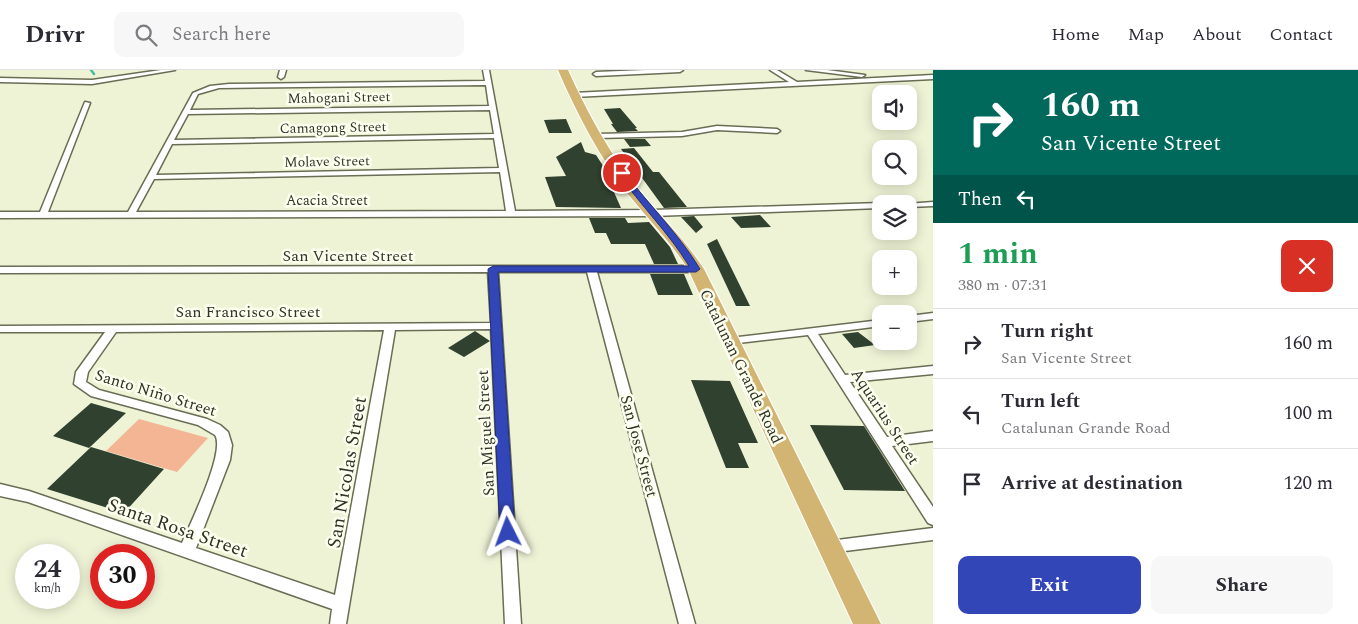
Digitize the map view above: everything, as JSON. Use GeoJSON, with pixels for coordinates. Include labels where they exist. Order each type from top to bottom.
{"type":"FeatureCollection","features":[{"type":"Feature","properties":{"kind":"main road","name":"Catalunan Grande Road"},"geometry":{"type":"LineString","coordinates":[[562,70],[597,136],[634,191],[681,245],[696,269],[867,624]]}},
{"type":"Feature","properties":{"kind":"street"},"geometry":{"type":"LineString","coordinates":[[0,79],[92,82],[172,70]]}},
{"type":"Feature","properties":{"kind":"street"},"geometry":{"type":"LineString","coordinates":[[281,77],[283,70]]}},
{"type":"Feature","properties":{"kind":"street"},"geometry":{"type":"LineString","coordinates":[[486,70],[511,213]]}},
{"type":"Feature","properties":{"kind":"street"},"geometry":{"type":"LineString","coordinates":[[594,72],[680,70]]}},
{"type":"Feature","properties":{"kind":"street"},"geometry":{"type":"LineString","coordinates":[[773,70],[796,84]]}},
{"type":"Feature","properties":{"kind":"street"},"geometry":{"type":"LineString","coordinates":[[809,70],[904,78]]}},
{"type":"Feature","properties":{"kind":"street"},"geometry":{"type":"LineString","coordinates":[[594,72],[600,80]]}},
{"type":"Feature","properties":{"kind":"street"},"geometry":{"type":"LineString","coordinates":[[33,80],[40,75]]}},
{"type":"Feature","properties":{"kind":"street"},"geometry":{"type":"LineString","coordinates":[[574,95],[933,77]]}},
{"type":"Feature","properties":{"kind":"street"},"geometry":{"type":"LineString","coordinates":[[131,214],[196,93],[201,90],[259,86],[488,83]]}},
{"type":"Feature","properties":{"kind":"street"},"geometry":{"type":"LineString","coordinates":[[603,87],[607,93]]}},
{"type":"Feature","properties":{"kind":"street"},"geometry":{"type":"LineString","coordinates":[[43,214],[80,116],[87,103]]}},
{"type":"Feature","properties":{"kind":"street","name":"Mahogani Street"},"geometry":{"type":"LineString","coordinates":[[186,112],[492,108]]}},
{"type":"Feature","properties":{"kind":"street"},"geometry":{"type":"LineString","coordinates":[[597,136],[682,134],[724,128],[777,130]]}},
{"type":"Feature","properties":{"kind":"street","name":"Camagong Street"},"geometry":{"type":"LineString","coordinates":[[170,142],[497,136]]}},
{"type":"Feature","properties":{"kind":"street","name":"Molave Street"},"geometry":{"type":"LineString","coordinates":[[151,177],[503,170]]}},
{"type":"Feature","properties":{"kind":"street"},"geometry":{"type":"LineString","coordinates":[[917,205],[933,204]]}},
{"type":"Feature","properties":{"kind":"street","name":"Acacia Street"},"geometry":{"type":"LineString","coordinates":[[0,215],[654,213],[872,206]]}},
{"type":"Feature","properties":{"kind":"street","name":"San Miguel Street"},"geometry":{"type":"LineString","coordinates":[[493,269],[513,624]]}},
{"type":"Feature","properties":{"kind":"street","name":"San Jose Street"},"geometry":{"type":"LineString","coordinates":[[591,269],[687,624]]}},
{"type":"Feature","properties":{"kind":"street","name":"San Vicente Street"},"geometry":{"type":"LineString","coordinates":[[0,270],[696,269]]}},
{"type":"Feature","properties":{"kind":"street"},"geometry":{"type":"LineString","coordinates":[[917,318],[933,316]]}},
{"type":"Feature","properties":{"kind":"street"},"geometry":{"type":"LineString","coordinates":[[730,341],[872,324]]}},
{"type":"Feature","properties":{"kind":"street","name":"San Francisco Street"},"geometry":{"type":"LineString","coordinates":[[0,329],[496,326]]}},
{"type":"Feature","properties":{"kind":"street","name":"San Nicolas Street"},"geometry":{"type":"LineString","coordinates":[[338,624],[390,327]]}},
{"type":"Feature","properties":{"kind":"street","name":"Santo Niño Street"},"geometry":{"type":"LineString","coordinates":[[113,328],[82,372],[80,384],[95,393],[202,422],[216,428],[224,435],[226,446],[223,460],[188,552]]}},
{"type":"Feature","properties":{"kind":"street","name":"Aquarius Street"},"geometry":{"type":"LineString","coordinates":[[811,331],[933,519]]}},
{"type":"Feature","properties":{"kind":"street"},"geometry":{"type":"LineString","coordinates":[[842,379],[933,370]]}},
{"type":"Feature","properties":{"kind":"street"},"geometry":{"type":"LineString","coordinates":[[883,442],[933,436]]}},
{"type":"Feature","properties":{"kind":"street","name":"Santa Rosa Street"},"geometry":{"type":"LineString","coordinates":[[0,490],[29,497],[342,605]]}},
{"type":"Feature","properties":{"kind":"street"},"geometry":{"type":"LineString","coordinates":[[829,547],[933,534]]}},
{"type":"Feature","properties":{"kind":"shaded area"},"geometry":{"type":"Polygon","coordinates":[[[139,419],[208,438],[177,472],[106,451],[139,419]]]}},
{"type":"Feature","properties":{"kind":"building"},"geometry":{"type":"Polygon","coordinates":[[[620,108],[638,131],[617,132],[604,109],[620,108]]]}},
{"type":"Feature","properties":{"kind":"building"},"geometry":{"type":"Polygon","coordinates":[[[566,119],[572,133],[549,133],[544,120],[566,119]]]}},
{"type":"Feature","properties":{"kind":"building"},"geometry":{"type":"Polygon","coordinates":[[[624,139],[645,139],[651,146],[630,147],[624,139]]]}},
{"type":"Feature","properties":{"kind":"building"},"geometry":{"type":"Polygon","coordinates":[[[581,142],[585,152],[596,155],[613,181],[618,190],[613,190],[621,208],[556,207],[545,177],[566,176],[556,157],[581,142]]]}},
{"type":"Feature","properties":{"kind":"building"},"geometry":{"type":"Polygon","coordinates":[[[634,148],[653,172],[659,172],[687,207],[664,208],[621,149],[634,148]]]}},
{"type":"Feature","properties":{"kind":"building"},"geometry":{"type":"Polygon","coordinates":[[[760,215],[771,227],[741,228],[731,217],[760,215]]]}},
{"type":"Feature","properties":{"kind":"building"},"geometry":{"type":"Polygon","coordinates":[[[694,216],[703,227],[696,233],[681,217],[694,216]]]}},
{"type":"Feature","properties":{"kind":"building"},"geometry":{"type":"Polygon","coordinates":[[[589,218],[625,218],[628,223],[649,222],[670,247],[678,264],[654,264],[645,244],[611,244],[606,233],[595,233],[589,218]]]}},
{"type":"Feature","properties":{"kind":"building"},"geometry":{"type":"Polygon","coordinates":[[[717,239],[750,306],[736,306],[707,244],[717,239]]]}},
{"type":"Feature","properties":{"kind":"building"},"geometry":{"type":"Polygon","coordinates":[[[650,274],[684,274],[693,295],[658,295],[650,274]]]}},
{"type":"Feature","properties":{"kind":"building"},"geometry":{"type":"Polygon","coordinates":[[[475,331],[490,341],[464,357],[448,348],[475,331]]]}},
{"type":"Feature","properties":{"kind":"building"},"geometry":{"type":"Polygon","coordinates":[[[858,332],[872,343],[872,345],[854,348],[842,334],[858,332]]]}},
{"type":"Feature","properties":{"kind":"building"},"geometry":{"type":"Polygon","coordinates":[[[691,380],[730,381],[758,443],[738,443],[749,468],[726,468],[691,380]]]}},
{"type":"Feature","properties":{"kind":"building"},"geometry":{"type":"Polygon","coordinates":[[[91,403],[126,413],[89,448],[53,436],[91,403]]]}},
{"type":"Feature","properties":{"kind":"building"},"geometry":{"type":"Polygon","coordinates":[[[810,425],[864,426],[905,491],[844,490],[810,425]]]}},
{"type":"Feature","properties":{"kind":"building"},"geometry":{"type":"Polygon","coordinates":[[[91,447],[164,469],[124,513],[47,489],[91,447]]]}},
{"type":"Feature","properties":{"kind":"waterway"},"geometry":{"type":"LineString","coordinates":[[91,70],[94,74]]}},
{"type":"Feature","properties":{"kind":"route"},"geometry":{"type":"LineString","coordinates":[[508,532],[493,269],[696,269],[681,245],[634,191],[622,173]]}}]}
